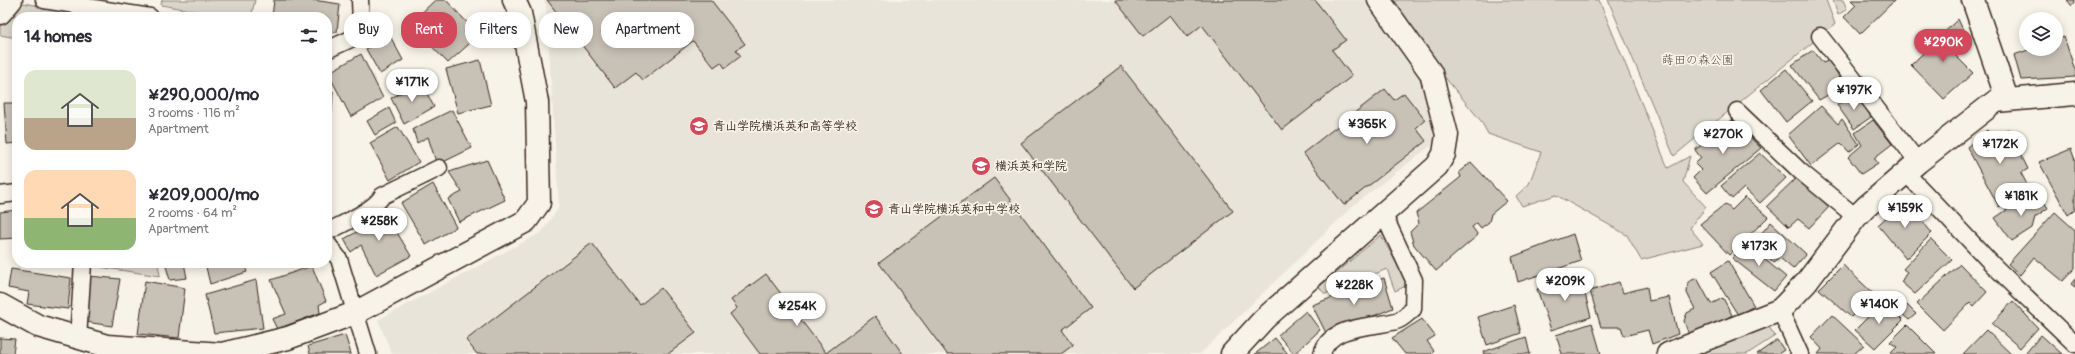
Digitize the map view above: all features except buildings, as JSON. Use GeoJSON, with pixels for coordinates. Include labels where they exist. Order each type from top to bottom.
{"type":"FeatureCollection","features":[{"type":"Feature","properties":{"kind":"street"},"geometry":{"type":"LineString","coordinates":[[0,13],[11,0]]}},
{"type":"Feature","properties":{"kind":"street"},"geometry":{"type":"LineString","coordinates":[[0,305],[38,326],[107,346],[222,354],[288,338],[355,313],[526,221],[539,203],[537,102],[520,14],[514,0]]}},
{"type":"Feature","properties":{"kind":"street"},"geometry":{"type":"LineString","coordinates":[[1232,354],[1264,319],[1437,166],[1444,154],[1447,135],[1431,73],[1379,0]]}},
{"type":"Feature","properties":{"kind":"street"},"geometry":{"type":"LineString","coordinates":[[1973,0],[2007,99]]}},
{"type":"Feature","properties":{"kind":"street"},"geometry":{"type":"LineString","coordinates":[[1668,354],[1780,310],[1806,283],[1856,217],[1912,168],[1996,101],[2075,94]]}},
{"type":"Feature","properties":{"kind":"lane"},"geometry":{"type":"LineString","coordinates":[[44,0],[119,12]]}},
{"type":"Feature","properties":{"kind":"lane"},"geometry":{"type":"LineString","coordinates":[[332,48],[355,37],[361,23],[360,0]]}},
{"type":"Feature","properties":{"kind":"lane"},"geometry":{"type":"LineString","coordinates":[[1820,36],[1912,168],[1993,265],[2075,344]]}},
{"type":"Feature","properties":{"kind":"lane"},"geometry":{"type":"LineString","coordinates":[[1737,111],[1800,171],[1856,217]]}},
{"type":"Feature","properties":{"kind":"lane"},"geometry":{"type":"LineString","coordinates":[[332,229],[370,208],[380,200],[382,196],[439,168]]}},
{"type":"Feature","properties":{"kind":"lane"},"geometry":{"type":"LineString","coordinates":[[0,195],[12,194]]}},
{"type":"Feature","properties":{"kind":"lane"},"geometry":{"type":"LineString","coordinates":[[1322,354],[1324,346],[1344,331],[1397,321],[1413,309],[1414,280],[1383,213]]}},
{"type":"Feature","properties":{"kind":"lane"},"geometry":{"type":"LineString","coordinates":[[332,249],[340,258],[368,354]]}},
{"type":"Feature","properties":{"kind":"lane"},"geometry":{"type":"LineString","coordinates":[[78,338],[83,268]]}},
{"type":"Feature","properties":{"kind":"lane"},"geometry":{"type":"LineString","coordinates":[[1780,310],[1800,354]]}},
{"type":"Feature","properties":{"kind":"shaded area","name":"横浜英和学院"},"geometry":{"type":"Polygon","coordinates":[[[543,0],[1375,0],[1392,8],[1456,107],[1454,128],[1355,204],[1200,354],[392,354],[378,320],[542,232],[559,207],[549,48],[593,48],[593,12],[546,12],[546,5],[543,0]]]}},
{"type":"Feature","properties":{"kind":"green space"},"geometry":{"type":"Polygon","coordinates":[[[162,0],[255,0],[252,12],[201,12],[161,5],[162,0]]]}},
{"type":"Feature","properties":{"kind":"green space"},"geometry":{"type":"Polygon","coordinates":[[[1398,0],[1599,0],[1668,168],[1690,156],[1683,182],[1706,207],[1690,228],[1703,244],[1641,260],[1627,235],[1556,195],[1522,206],[1516,196],[1529,184],[1541,152],[1488,134],[1481,121],[1438,69],[1392,3],[1398,0]]]}},
{"type":"Feature","properties":{"kind":"green space","name":"蒔田の森公園"},"geometry":{"type":"Polygon","coordinates":[[[1608,0],[1826,0],[1835,24],[1674,156],[1608,0]]]}},
{"type":"Feature","properties":{"kind":"green space"},"geometry":{"type":"Polygon","coordinates":[[[1833,0],[1843,0],[1847,9],[1838,15],[1833,0]]]}},
{"type":"Feature","properties":{"kind":"green space"},"geometry":{"type":"Polygon","coordinates":[[[17,2],[76,12],[12,12],[12,37],[0,35],[0,24],[17,2]]]}},
{"type":"Feature","properties":{"kind":"green space"},"geometry":{"type":"Polygon","coordinates":[[[1381,235],[1408,285],[1395,291],[1387,269],[1325,294],[1319,287],[1381,235]]]}},
{"type":"Feature","properties":{"kind":"green space"},"geometry":{"type":"Polygon","coordinates":[[[106,268],[159,268],[160,276],[106,268]]]}},
{"type":"Feature","properties":{"kind":"green space"},"geometry":{"type":"Polygon","coordinates":[[[1767,324],[1775,336],[1747,354],[1698,354],[1767,324]]]}},
{"type":"Feature","properties":{"kind":"place","name":"青山学院横浜英和高等学校"},"geometry":{"type":"Point","coordinates":[699,126]}},
{"type":"Feature","properties":{"kind":"place","name":"横浜英和学院"},"geometry":{"type":"Point","coordinates":[981,166]}},
{"type":"Feature","properties":{"kind":"place","name":"青山学院横浜英和中学校"},"geometry":{"type":"Point","coordinates":[874,209]}}]}
